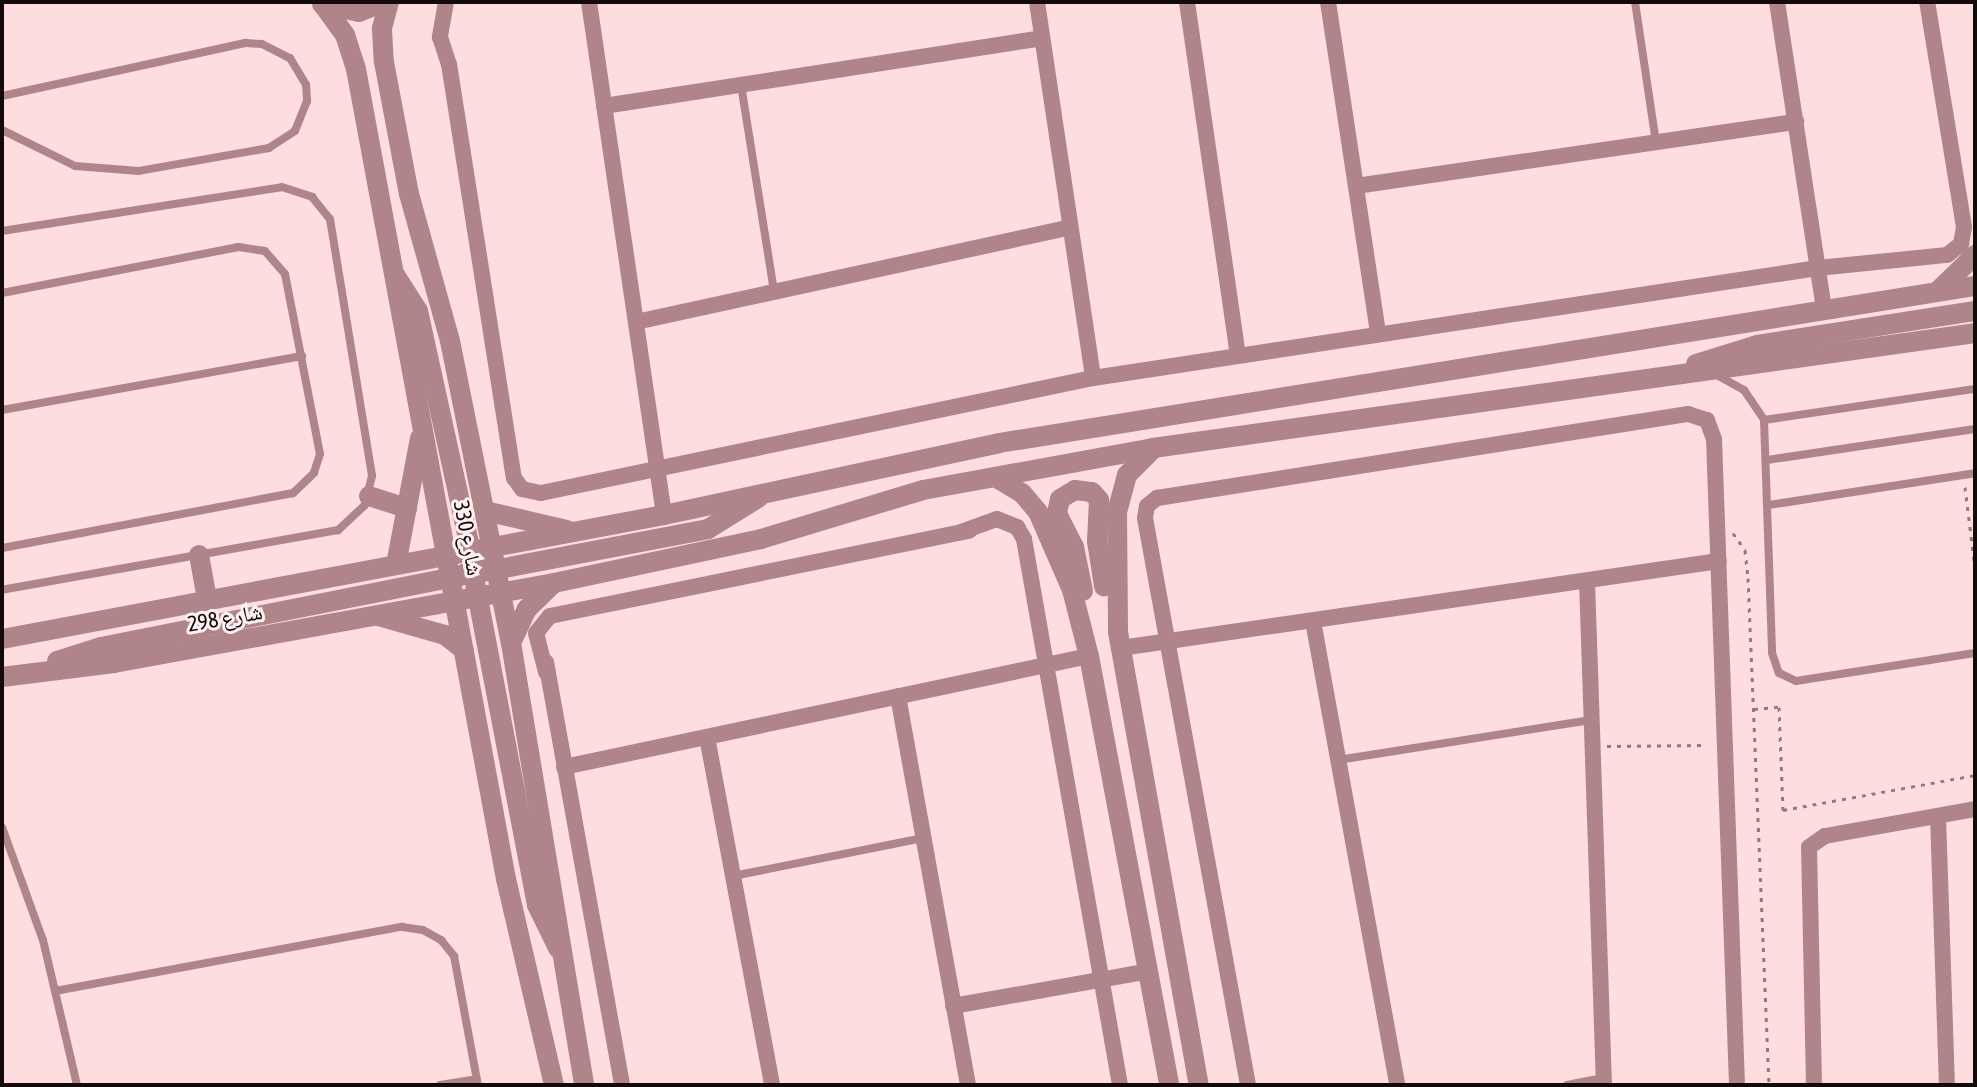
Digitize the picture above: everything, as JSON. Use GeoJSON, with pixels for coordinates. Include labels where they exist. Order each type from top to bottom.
{"type":"FeatureCollection","features":[{"type":"Feature","properties":{"kind":"street"},"geometry":{"type":"LineString","coordinates":[[321,4],[359,12],[386,2]]}},
{"type":"Feature","properties":{"kind":"street","name":"شارع 330"},"geometry":{"type":"LineString","coordinates":[[386,2],[382,40],[402,160],[450,341],[491,547],[456,600],[506,879],[554,1085]]}},
{"type":"Feature","properties":{"kind":"street"},"geometry":{"type":"LineString","coordinates":[[446,2],[440,37],[449,64]]}},
{"type":"Feature","properties":{"kind":"street"},"geometry":{"type":"LineString","coordinates":[[458,2],[449,25],[449,64],[514,478],[522,489],[541,493],[1093,378],[1818,268],[1927,257],[1954,236],[1957,200],[1927,2]]}},
{"type":"Feature","properties":{"kind":"street"},"geometry":{"type":"LineString","coordinates":[[589,2],[664,515]]}},
{"type":"Feature","properties":{"kind":"street"},"geometry":{"type":"LineString","coordinates":[[1037,2],[1093,378]]}},
{"type":"Feature","properties":{"kind":"street"},"geometry":{"type":"LineString","coordinates":[[1187,2],[1238,355]]}},
{"type":"Feature","properties":{"kind":"street"},"geometry":{"type":"LineString","coordinates":[[1328,2],[1378,334]]}},
{"type":"Feature","properties":{"kind":"street"},"geometry":{"type":"LineString","coordinates":[[1777,2],[1824,308]]}},
{"type":"Feature","properties":{"kind":"street","name":"شارع 330"},"geometry":{"type":"LineString","coordinates":[[321,4],[345,35],[356,69],[422,427],[474,573],[511,643],[584,1085]]}},
{"type":"Feature","properties":{"kind":"street"},"geometry":{"type":"LineString","coordinates":[[604,106],[1042,38]]}},
{"type":"Feature","properties":{"kind":"street"},"geometry":{"type":"LineString","coordinates":[[1356,186],[1796,122]]}},
{"type":"Feature","properties":{"kind":"street"},"geometry":{"type":"LineString","coordinates":[[636,322],[1070,227]]}},
{"type":"Feature","properties":{"kind":"street"},"geometry":{"type":"LineString","coordinates":[[1938,291],[1975,255]]}},
{"type":"Feature","properties":{"kind":"street"},"geometry":{"type":"LineString","coordinates":[[393,272],[412,295],[420,319],[474,573],[537,905],[564,959]]}},
{"type":"Feature","properties":{"kind":"street"},"geometry":{"type":"LineString","coordinates":[[491,547],[664,515],[999,443],[1975,286]]}},
{"type":"Feature","properties":{"kind":"street"},"geometry":{"type":"LineString","coordinates":[[1663,380],[1703,361],[1757,345],[1975,311]]}},
{"type":"Feature","properties":{"kind":"street"},"geometry":{"type":"LineString","coordinates":[[474,573],[554,583],[761,539],[894,497],[1153,448],[1443,405],[1663,380],[1975,333]]}},
{"type":"Feature","properties":{"kind":"street"},"geometry":{"type":"LineString","coordinates":[[1248,1085],[1145,518],[1157,498],[1688,414],[1707,420],[1714,432],[1737,1085]]}},
{"type":"Feature","properties":{"kind":"street"},"geometry":{"type":"LineString","coordinates":[[396,565],[422,427]]}},
{"type":"Feature","properties":{"kind":"street"},"geometry":{"type":"LineString","coordinates":[[1153,448],[1127,475],[1117,512],[1119,640],[1199,1085]]}},
{"type":"Feature","properties":{"kind":"street"},"geometry":{"type":"LineString","coordinates":[[995,477],[1022,493],[1044,522],[1067,576],[1089,656],[1169,1085]]}},
{"type":"Feature","properties":{"kind":"street"},"geometry":{"type":"LineString","coordinates":[[1089,656],[1090,630],[1074,547],[1057,513],[1060,499],[1068,492],[1087,490],[1099,500],[1098,550],[1109,615],[1119,640]]}},
{"type":"Feature","properties":{"kind":"street"},"geometry":{"type":"LineString","coordinates":[[24,673],[101,647],[708,529],[761,495]]}},
{"type":"Feature","properties":{"kind":"street"},"geometry":{"type":"LineString","coordinates":[[369,496],[407,508]]}},
{"type":"Feature","properties":{"kind":"street"},"geometry":{"type":"LineString","coordinates":[[485,511],[574,532]]}},
{"type":"Feature","properties":{"kind":"street"},"geometry":{"type":"LineString","coordinates":[[622,1085],[538,627],[550,616],[961,532],[1003,531],[1018,544],[1027,566],[1120,1085]]}},
{"type":"Feature","properties":{"kind":"street"},"geometry":{"type":"LineString","coordinates":[[199,555],[207,599]]}},
{"type":"Feature","properties":{"kind":"street"},"geometry":{"type":"LineString","coordinates":[[1119,640],[1167,642],[1719,561]]}},
{"type":"Feature","properties":{"kind":"street","name":"شارع 298"},"geometry":{"type":"LineString","coordinates":[[2,639],[396,565],[474,573]]}},
{"type":"Feature","properties":{"kind":"street"},"geometry":{"type":"LineString","coordinates":[[1587,581],[1604,1082]]}},
{"type":"Feature","properties":{"kind":"street"},"geometry":{"type":"LineString","coordinates":[[511,643],[527,609],[554,583]]}},
{"type":"Feature","properties":{"kind":"street","name":"شارع 298"},"geometry":{"type":"LineString","coordinates":[[2,677],[114,663],[456,600]]}},
{"type":"Feature","properties":{"kind":"street"},"geometry":{"type":"LineString","coordinates":[[374,615],[445,635],[464,650]]}},
{"type":"Feature","properties":{"kind":"street"},"geometry":{"type":"LineString","coordinates":[[1313,621],[1397,1085]]}},
{"type":"Feature","properties":{"kind":"street"},"geometry":{"type":"LineString","coordinates":[[564,767],[1089,656]]}},
{"type":"Feature","properties":{"kind":"street"},"geometry":{"type":"LineString","coordinates":[[898,696],[968,1085]]}},
{"type":"Feature","properties":{"kind":"street"},"geometry":{"type":"LineString","coordinates":[[707,737],[772,1085]]}},
{"type":"Feature","properties":{"kind":"street"},"geometry":{"type":"LineString","coordinates":[[1814,1085],[1806,853],[1825,836],[1975,809]]}},
{"type":"Feature","properties":{"kind":"street"},"geometry":{"type":"LineString","coordinates":[[1938,816],[1947,1085]]}},
{"type":"Feature","properties":{"kind":"street"},"geometry":{"type":"LineString","coordinates":[[953,1006],[1149,971]]}},
{"type":"Feature","properties":{"kind":"lane"},"geometry":{"type":"LineString","coordinates":[[1635,2],[1656,143]]}},
{"type":"Feature","properties":{"kind":"lane"},"geometry":{"type":"LineString","coordinates":[[2,96],[246,43],[262,44],[290,58],[306,85],[307,101],[295,131],[269,148],[139,171],[75,166],[2,130]]}},
{"type":"Feature","properties":{"kind":"lane"},"geometry":{"type":"LineString","coordinates":[[741,85],[774,292]]}},
{"type":"Feature","properties":{"kind":"lane"},"geometry":{"type":"LineString","coordinates":[[2,231],[282,187],[312,197],[330,219],[372,476],[369,496],[359,513],[338,530],[2,590]]}},
{"type":"Feature","properties":{"kind":"lane"},"geometry":{"type":"LineString","coordinates":[[2,293],[257,248],[271,255],[285,274],[320,454],[301,488],[2,548]]}},
{"type":"Feature","properties":{"kind":"lane"},"geometry":{"type":"LineString","coordinates":[[2,410],[302,356]]}},
{"type":"Feature","properties":{"kind":"lane"},"geometry":{"type":"LineString","coordinates":[[1707,371],[1744,390],[1764,420],[1773,660],[1784,677],[1796,681],[1975,653]]}},
{"type":"Feature","properties":{"kind":"lane"},"geometry":{"type":"LineString","coordinates":[[1764,420],[1975,389]]}},
{"type":"Feature","properties":{"kind":"lane"},"geometry":{"type":"LineString","coordinates":[[1767,460],[1975,429]]}},
{"type":"Feature","properties":{"kind":"lane"},"geometry":{"type":"LineString","coordinates":[[1769,505],[1975,473]]}},
{"type":"Feature","properties":{"kind":"lane"},"geometry":{"type":"LineString","coordinates":[[1338,760],[1591,720]]}},
{"type":"Feature","properties":{"kind":"lane"},"geometry":{"type":"LineString","coordinates":[[2,827],[33,908],[77,1085]]}},
{"type":"Feature","properties":{"kind":"lane"},"geometry":{"type":"LineString","coordinates":[[733,876],[923,838]]}},
{"type":"Feature","properties":{"kind":"lane"},"geometry":{"type":"LineString","coordinates":[[55,991],[412,927],[433,934],[454,956],[477,1082],[440,1085]]}},
{"type":"Feature","properties":{"kind":"lane"},"geometry":{"type":"LineString","coordinates":[[1567,1085],[1604,1082]]}},
{"type":"Feature","properties":{"kind":"path"},"geometry":{"type":"LineString","coordinates":[[1964,475],[1975,569]]}},
{"type":"Feature","properties":{"kind":"path"},"geometry":{"type":"LineString","coordinates":[[1718,534],[1734,533],[1745,550],[1769,1085]]}},
{"type":"Feature","properties":{"kind":"path"},"geometry":{"type":"LineString","coordinates":[[1754,709],[1779,707],[1783,810],[1975,775]]}},
{"type":"Feature","properties":{"kind":"path"},"geometry":{"type":"LineString","coordinates":[[1592,746],[1723,745]]}}]}
